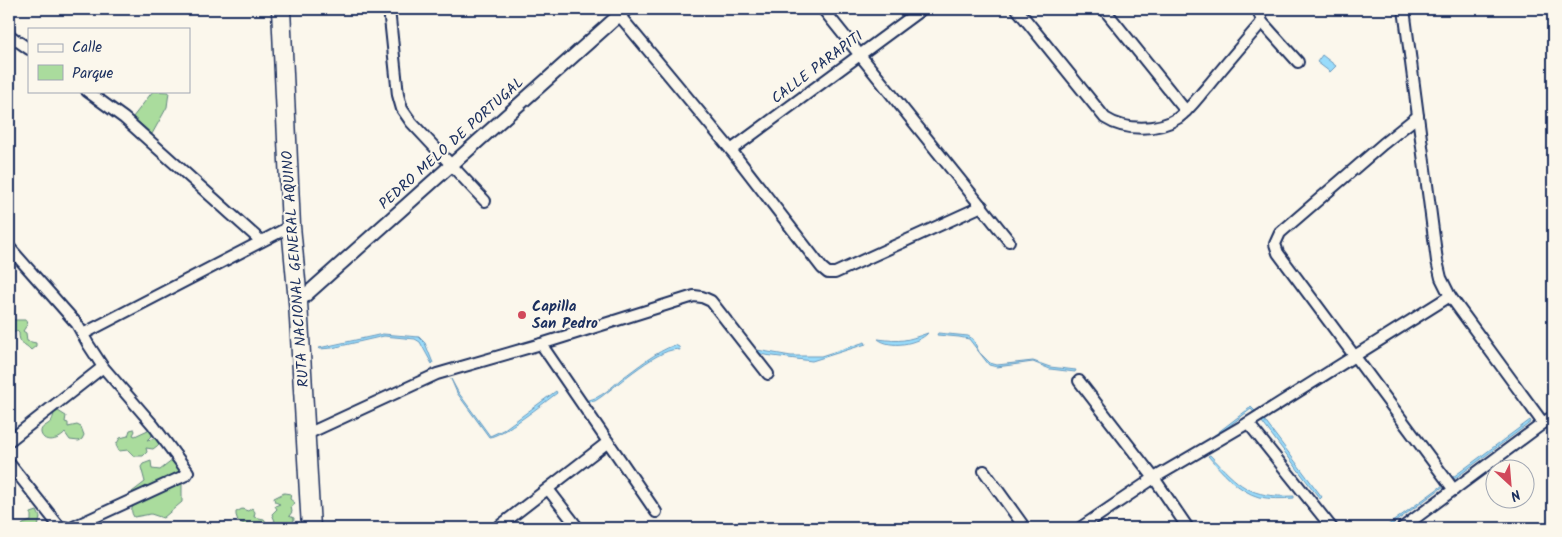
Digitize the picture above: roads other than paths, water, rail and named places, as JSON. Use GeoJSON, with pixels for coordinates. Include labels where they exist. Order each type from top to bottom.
{"type":"FeatureCollection","features":[{"type":"Feature","properties":{"kind":"highway","name":"RUTA NACIONAL GENERAL AQUINO"},"geometry":{"type":"LineString","coordinates":[[281,9],[291,226],[298,302],[311,528]]}},
{"type":"Feature","properties":{"kind":"street"},"geometry":{"type":"LineString","coordinates":[[389,9],[398,95],[402,109],[411,122],[484,201]]}},
{"type":"Feature","properties":{"kind":"street"},"geometry":{"type":"LineString","coordinates":[[823,9],[1009,241]]}},
{"type":"Feature","properties":{"kind":"street","name":"CALLE PARAPITI"},"geometry":{"type":"LineString","coordinates":[[731,150],[922,9]]}},
{"type":"Feature","properties":{"kind":"street"},"geometry":{"type":"LineString","coordinates":[[1016,9],[1105,118],[1112,123],[1137,128],[1155,126],[1175,120],[1186,111],[1262,22]]}},
{"type":"Feature","properties":{"kind":"street"},"geometry":{"type":"LineString","coordinates":[[1104,9],[1186,111]]}},
{"type":"Feature","properties":{"kind":"street"},"geometry":{"type":"LineString","coordinates":[[1258,9],[1262,22],[1298,62]]}},
{"type":"Feature","properties":{"kind":"street"},"geometry":{"type":"LineString","coordinates":[[1404,9],[1437,261],[1442,278],[1450,296],[1543,423]]}},
{"type":"Feature","properties":{"kind":"street"},"geometry":{"type":"LineString","coordinates":[[623,12],[822,268],[828,273],[835,273],[982,206]]}},
{"type":"Feature","properties":{"kind":"street","name":"PEDRO MELO DE PORTUGAL"},"geometry":{"type":"LineString","coordinates":[[298,302],[623,12]]}},
{"type":"Feature","properties":{"kind":"street"},"geometry":{"type":"LineString","coordinates":[[9,36],[28,49]]}},
{"type":"Feature","properties":{"kind":"street"},"geometry":{"type":"LineString","coordinates":[[88,92],[124,118],[261,241]]}},
{"type":"Feature","properties":{"kind":"street"},"geometry":{"type":"LineString","coordinates":[[1418,116],[1280,233],[1275,244],[1278,253],[1454,490]]}},
{"type":"Feature","properties":{"kind":"street"},"geometry":{"type":"LineString","coordinates":[[83,334],[291,226]]}},
{"type":"Feature","properties":{"kind":"street"},"geometry":{"type":"LineString","coordinates":[[9,247],[77,324],[103,367],[153,425],[187,474],[70,528],[59,526],[9,463]]}},
{"type":"Feature","properties":{"kind":"street"},"geometry":{"type":"LineString","coordinates":[[305,435],[437,374],[542,344],[694,296],[711,301],[768,374]]}},
{"type":"Feature","properties":{"kind":"street"},"geometry":{"type":"LineString","coordinates":[[1080,528],[1154,478],[1248,424],[1450,296]]}},
{"type":"Feature","properties":{"kind":"street"},"geometry":{"type":"LineString","coordinates":[[542,344],[656,512]]}},
{"type":"Feature","properties":{"kind":"street"},"geometry":{"type":"LineString","coordinates":[[9,441],[103,367]]}},
{"type":"Feature","properties":{"kind":"street"},"geometry":{"type":"LineString","coordinates":[[1080,382],[1154,478],[1188,528]]}},
{"type":"Feature","properties":{"kind":"street"},"geometry":{"type":"LineString","coordinates":[[1402,528],[1553,416]]}},
{"type":"Feature","properties":{"kind":"street"},"geometry":{"type":"LineString","coordinates":[[1248,424],[1332,528]]}},
{"type":"Feature","properties":{"kind":"street"},"geometry":{"type":"LineString","coordinates":[[498,528],[608,442]]}},
{"type":"Feature","properties":{"kind":"street"},"geometry":{"type":"LineString","coordinates":[[984,471],[1025,528]]}},
{"type":"Feature","properties":{"kind":"street"},"geometry":{"type":"LineString","coordinates":[[548,488],[578,528]]}},
{"type":"Feature","properties":{"kind":"water"},"geometry":{"type":"Polygon","coordinates":[[[1322,55],[1336,66],[1330,72],[1317,62],[1322,55]]]}},
{"type":"Feature","properties":{"kind":"water"},"geometry":{"type":"Polygon","coordinates":[[[928,333],[918,340],[904,344],[889,344],[878,339],[903,340],[928,333]]]}},
{"type":"Feature","properties":{"kind":"water"},"geometry":{"type":"Polygon","coordinates":[[[938,333],[968,336],[973,339],[979,352],[969,339],[937,335],[938,333]]]}},
{"type":"Feature","properties":{"kind":"water"},"geometry":{"type":"Polygon","coordinates":[[[383,334],[419,337],[425,343],[433,363],[420,342],[415,339],[384,336],[332,348],[319,348],[383,334]]]}},
{"type":"Feature","properties":{"kind":"water"},"geometry":{"type":"Polygon","coordinates":[[[865,342],[866,344],[812,361],[757,353],[757,350],[791,356],[821,356],[865,342]]]}},
{"type":"Feature","properties":{"kind":"water"},"geometry":{"type":"Polygon","coordinates":[[[675,345],[680,350],[672,350],[651,359],[601,397],[595,401],[588,402],[588,400],[606,392],[654,356],[675,345]]]}},
{"type":"Feature","properties":{"kind":"water"},"geometry":{"type":"Polygon","coordinates":[[[979,352],[990,363],[997,365],[1033,361],[1050,367],[1076,370],[1075,372],[1050,369],[1033,362],[997,367],[989,365],[979,352]]]}},
{"type":"Feature","properties":{"kind":"water"},"geometry":{"type":"Polygon","coordinates":[[[1082,376],[1156,471],[1208,440],[1251,407],[1258,414],[1257,416],[1251,409],[1210,441],[1156,474],[1082,376]]]}},
{"type":"Feature","properties":{"kind":"water"},"geometry":{"type":"Polygon","coordinates":[[[451,379],[458,392],[490,436],[503,430],[556,391],[557,393],[513,425],[495,435],[489,437],[457,393],[451,379]]]}},
{"type":"Feature","properties":{"kind":"water"},"geometry":{"type":"Polygon","coordinates":[[[1264,420],[1322,497],[1320,499],[1262,422],[1264,420]]]}},
{"type":"Feature","properties":{"kind":"water"},"geometry":{"type":"Polygon","coordinates":[[[1530,420],[1531,422],[1454,479],[1453,477],[1530,420]]]}},
{"type":"Feature","properties":{"kind":"water"},"geometry":{"type":"Polygon","coordinates":[[[1210,455],[1229,475],[1246,488],[1266,495],[1294,496],[1294,498],[1268,498],[1251,494],[1231,480],[1208,456],[1210,455]]]}},
{"type":"Feature","properties":{"kind":"water"},"geometry":{"type":"Polygon","coordinates":[[[1443,485],[1387,528],[1384,528],[1443,485]]]}},
{"type":"Feature","properties":{"kind":"place","name":"Capilla San Pedro"},"geometry":{"type":"Point","coordinates":[522,315]}}]}
